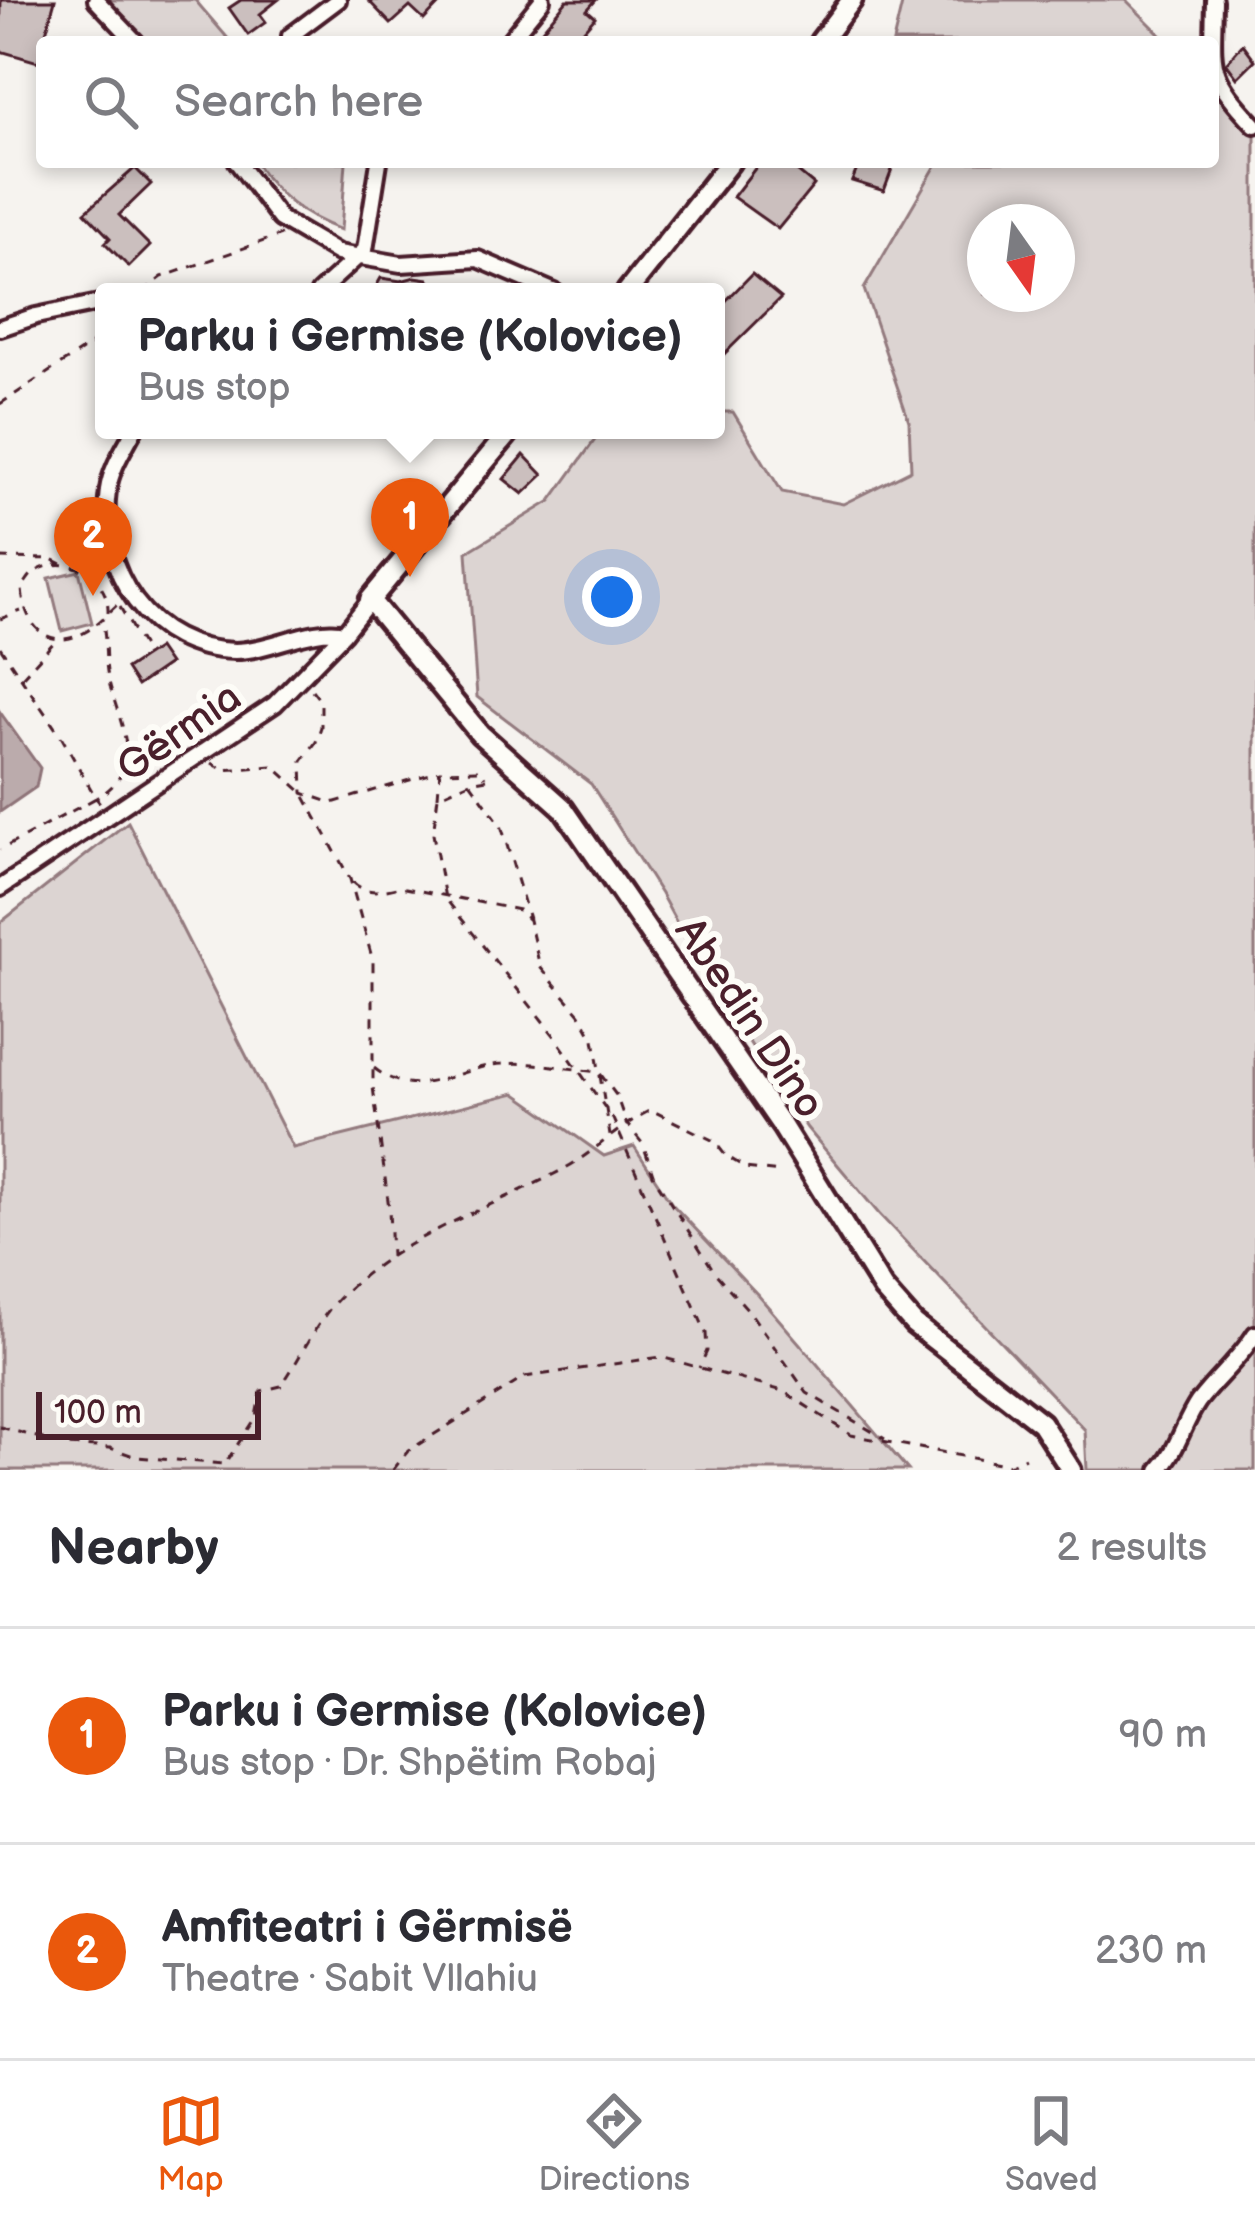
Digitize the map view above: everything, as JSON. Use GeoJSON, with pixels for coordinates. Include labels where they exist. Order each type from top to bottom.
{"type":"FeatureCollection","features":[{"type":"Feature","properties":{"kind":"street"},"geometry":{"type":"LineString","coordinates":[[96,0],[130,36]]}},
{"type":"Feature","properties":{"kind":"street"},"geometry":{"type":"LineString","coordinates":[[290,36],[338,0]]}},
{"type":"Feature","properties":{"kind":"street"},"geometry":{"type":"LineString","coordinates":[[513,36],[542,0]]}},
{"type":"Feature","properties":{"kind":"street"},"geometry":{"type":"LineString","coordinates":[[825,36],[852,0]]}},
{"type":"Feature","properties":{"kind":"street"},"geometry":{"type":"LineString","coordinates":[[1214,0],[1214,36]]}},
{"type":"Feature","properties":{"kind":"street"},"geometry":{"type":"LineString","coordinates":[[1219,82],[1255,125]]}},
{"type":"Feature","properties":{"kind":"street"},"geometry":{"type":"LineString","coordinates":[[242,168],[268,207],[294,230],[359,259],[401,264],[478,259],[534,283]]}},
{"type":"Feature","properties":{"kind":"street"},"geometry":{"type":"LineString","coordinates":[[330,283],[365,250],[378,168]]}},
{"type":"Feature","properties":{"kind":"street"},"geometry":{"type":"LineString","coordinates":[[634,283],[725,168]]}},
{"type":"Feature","properties":{"kind":"street"},"geometry":{"type":"LineString","coordinates":[[0,328],[95,304]]}},
{"type":"Feature","properties":{"kind":"street"},"geometry":{"type":"LineString","coordinates":[[129,439],[107,493],[110,540],[124,601],[188,643],[213,650],[266,650],[312,635],[344,633]]}},
{"type":"Feature","properties":{"kind":"street"},"geometry":{"type":"LineString","coordinates":[[370,600],[504,439]]}},
{"type":"Feature","properties":{"kind":"street","name":"Gërmia"},"geometry":{"type":"LineString","coordinates":[[0,889],[275,704],[370,600]]}},
{"type":"Feature","properties":{"kind":"street","name":"Abedin Dino"},"geometry":{"type":"LineString","coordinates":[[370,600],[480,734],[563,808],[782,1126],[884,1288],[914,1324],[1041,1423],[1071,1470]]}},
{"type":"Feature","properties":{"kind":"street"},"geometry":{"type":"LineString","coordinates":[[1159,1470],[1169,1460],[1198,1403],[1255,1334]]}},
{"type":"Feature","properties":{"kind":"path"},"geometry":{"type":"LineString","coordinates":[[154,283],[294,230]]}},
{"type":"Feature","properties":{"kind":"path"},"geometry":{"type":"LineString","coordinates":[[0,404],[95,342]]}},
{"type":"Feature","properties":{"kind":"path"},"geometry":{"type":"LineString","coordinates":[[0,558],[52,559],[86,570],[102,586],[108,613]]}},
{"type":"Feature","properties":{"kind":"path"},"geometry":{"type":"LineString","coordinates":[[62,564],[35,572],[22,587],[22,610],[33,629],[58,638],[85,632],[124,601],[146,652]]}},
{"type":"Feature","properties":{"kind":"path"},"geometry":{"type":"LineString","coordinates":[[0,619],[22,610]]}},
{"type":"Feature","properties":{"kind":"path"},"geometry":{"type":"LineString","coordinates":[[0,850],[110,790],[123,773],[127,743],[106,675],[101,618]]}},
{"type":"Feature","properties":{"kind":"path"},"geometry":{"type":"LineString","coordinates":[[21,678],[58,638]]}},
{"type":"Feature","properties":{"kind":"path"},"geometry":{"type":"LineString","coordinates":[[0,646],[109,819]]}},
{"type":"Feature","properties":{"kind":"path"},"geometry":{"type":"LineString","coordinates":[[303,676],[319,694],[321,712],[316,742],[302,761],[303,793]]}},
{"type":"Feature","properties":{"kind":"path"},"geometry":{"type":"LineString","coordinates":[[202,756],[223,770],[273,766],[303,793],[350,879],[373,962],[374,1068],[391,1258]]}},
{"type":"Feature","properties":{"kind":"path"},"geometry":{"type":"LineString","coordinates":[[303,793],[332,802],[440,771],[480,770],[487,779],[438,796]]}},
{"type":"Feature","properties":{"kind":"path"},"geometry":{"type":"LineString","coordinates":[[440,771],[433,834],[445,898],[580,1070],[618,1130],[706,1333],[707,1351],[699,1367]]}},
{"type":"Feature","properties":{"kind":"path"},"geometry":{"type":"LineString","coordinates":[[470,782],[501,825],[540,967],[580,1014],[594,1039],[610,1137]]}},
{"type":"Feature","properties":{"kind":"path"},"geometry":{"type":"LineString","coordinates":[[350,879],[359,888],[381,892],[400,887],[519,910],[529,920]]}},
{"type":"Feature","properties":{"kind":"path"},"geometry":{"type":"LineString","coordinates":[[374,1068],[386,1078],[418,1085],[500,1064],[599,1072],[643,1144],[654,1177],[716,1274],[807,1393],[885,1439]]}},
{"type":"Feature","properties":{"kind":"path"},"geometry":{"type":"LineString","coordinates":[[0,1427],[137,1457],[225,1464],[256,1416],[261,1391],[281,1386],[334,1303],[443,1224],[563,1170],[626,1123],[651,1110],[714,1141],[746,1168],[781,1172]]}},
{"type":"Feature","properties":{"kind":"path"},"geometry":{"type":"LineString","coordinates":[[393,1470],[408,1451],[525,1377],[661,1357],[783,1391],[851,1435],[1009,1465],[1024,1457]]}},
{"type":"Feature","properties":{"kind":"shaded area"},"geometry":{"type":"Polygon","coordinates":[[[108,0],[195,0],[226,36],[141,36],[108,0]]]}},
{"type":"Feature","properties":{"kind":"shaded area"},"geometry":{"type":"Polygon","coordinates":[[[903,0],[1126,0],[1162,36],[894,36],[903,0]]]}},
{"type":"Feature","properties":{"kind":"shaded area"},"geometry":{"type":"Polygon","coordinates":[[[1219,93],[1255,129],[1255,1470],[1087,1470],[1085,1430],[879,1214],[807,1128],[712,987],[661,894],[591,784],[477,697],[467,552],[551,501],[596,439],[725,439],[725,412],[733,412],[782,492],[843,504],[911,470],[909,421],[864,289],[935,168],[1219,168],[1219,93]]]}},
{"type":"Feature","properties":{"kind":"shaded area"},"geometry":{"type":"Polygon","coordinates":[[[259,168],[346,168],[341,230],[292,204],[259,168]]]}},
{"type":"Feature","properties":{"kind":"shaded area"},"geometry":{"type":"Polygon","coordinates":[[[79,571],[92,623],[62,631],[49,578],[79,571]]]}},
{"type":"Feature","properties":{"kind":"shaded area"},"geometry":{"type":"Polygon","coordinates":[[[0,712],[40,768],[36,787],[0,812],[0,712]]]}},
{"type":"Feature","properties":{"kind":"shaded area"},"geometry":{"type":"Polygon","coordinates":[[[128,822],[293,1148],[515,1093],[604,1156],[634,1146],[672,1204],[758,1295],[908,1470],[0,1470],[0,923],[128,822]]]}},
{"type":"Feature","properties":{"kind":"building"},"geometry":{"type":"Polygon","coordinates":[[[1,0],[55,0],[45,36],[36,36],[36,61],[0,51],[1,0]]]}},
{"type":"Feature","properties":{"kind":"building"},"geometry":{"type":"Polygon","coordinates":[[[241,0],[278,0],[260,14],[266,22],[248,35],[229,8],[241,0]]]}},
{"type":"Feature","properties":{"kind":"building"},"geometry":{"type":"Polygon","coordinates":[[[368,0],[443,0],[424,20],[410,7],[391,24],[368,0]]]}},
{"type":"Feature","properties":{"kind":"building"},"geometry":{"type":"Polygon","coordinates":[[[567,0],[596,0],[587,10],[595,17],[578,36],[537,36],[567,0]]]}},
{"type":"Feature","properties":{"kind":"building"},"geometry":{"type":"Polygon","coordinates":[[[1243,44],[1255,60],[1237,78],[1226,63],[1243,44]]]}},
{"type":"Feature","properties":{"kind":"building"},"geometry":{"type":"Polygon","coordinates":[[[135,168],[151,184],[119,215],[150,246],[129,267],[105,243],[110,238],[85,212],[135,168]]]}},
{"type":"Feature","properties":{"kind":"building"},"geometry":{"type":"Polygon","coordinates":[[[755,168],[793,168],[814,185],[778,229],[733,197],[755,168]]]}},
{"type":"Feature","properties":{"kind":"building"},"geometry":{"type":"Polygon","coordinates":[[[857,168],[893,168],[884,191],[852,181],[857,168]]]}},
{"type":"Feature","properties":{"kind":"building"},"geometry":{"type":"Polygon","coordinates":[[[752,274],[781,298],[725,353],[725,302],[752,274]]]}},
{"type":"Feature","properties":{"kind":"building"},"geometry":{"type":"Polygon","coordinates":[[[415,277],[431,283],[378,283],[381,278],[415,277]]]}},
{"type":"Feature","properties":{"kind":"building"},"geometry":{"type":"Polygon","coordinates":[[[524,455],[543,475],[523,494],[504,479],[524,455]]]}},
{"type":"Feature","properties":{"kind":"building"},"geometry":{"type":"Polygon","coordinates":[[[158,648],[169,664],[137,686],[126,669],[158,648]]]}},
{"type":"Feature","properties":{"kind":"place","name":"Parku i Germise (Kolovice)"},"geometry":{"type":"Point","coordinates":[410,577]}},
{"type":"Feature","properties":{"kind":"place","name":"Amfiteatri i Gërmisë"},"geometry":{"type":"Point","coordinates":[93,596]}}]}
